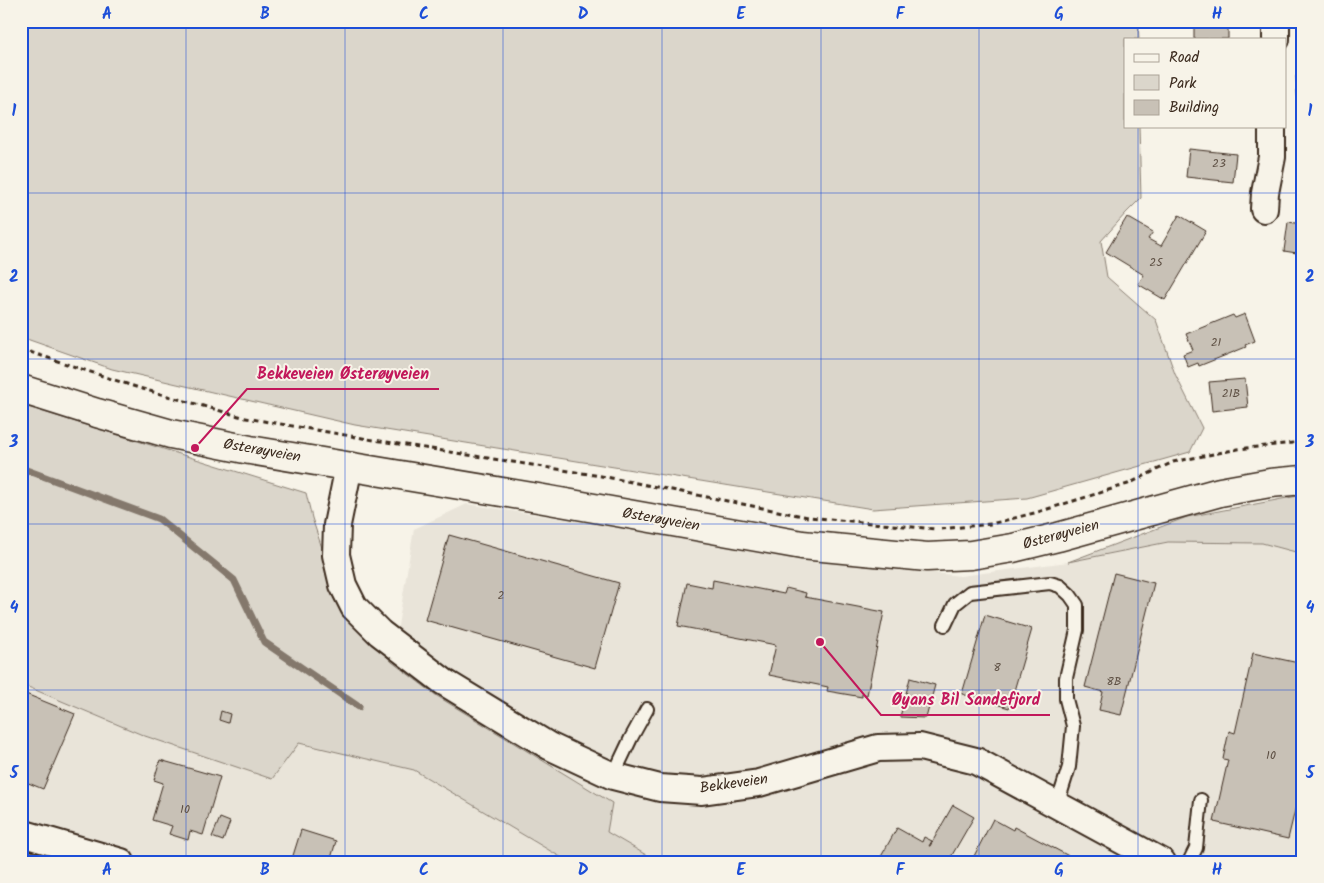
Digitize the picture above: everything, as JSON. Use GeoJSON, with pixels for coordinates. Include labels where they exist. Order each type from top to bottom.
{"type":"FeatureCollection","features":[{"type":"Feature","properties":{"kind":"main road","name":"Østerøyveien"},"geometry":{"type":"LineString","coordinates":[[21,390],[171,434],[250,450],[538,498],[802,545],[927,557],[971,555],[1013,548],[1220,492],[1270,483],[1303,480]]}},
{"type":"Feature","properties":{"kind":"street"},"geometry":{"type":"LineString","coordinates":[[1276,21],[1276,38]]}},
{"type":"Feature","properties":{"kind":"street"},"geometry":{"type":"LineString","coordinates":[[1264,209],[1272,157],[1272,128]]}},
{"type":"Feature","properties":{"kind":"street","name":"Bekkeveien"},"geometry":{"type":"LineString","coordinates":[[349,466],[337,525],[336,555],[343,585],[354,606],[380,633],[444,682],[549,746],[613,776],[660,788],[702,791],[759,783],[878,748],[920,747],[976,761],[1162,862]]}},
{"type":"Feature","properties":{"kind":"street"},"geometry":{"type":"LineString","coordinates":[[21,833],[73,855],[121,862]]}},
{"type":"Feature","properties":{"kind":"lane"},"geometry":{"type":"LineString","coordinates":[[945,625],[955,604],[970,592],[1050,583],[1060,586],[1077,605],[1077,630],[1066,678],[1066,699],[1073,726],[1069,767],[1057,805]]}},
{"type":"Feature","properties":{"kind":"lane"},"geometry":{"type":"LineString","coordinates":[[613,776],[647,709]]}},
{"type":"Feature","properties":{"kind":"lane"},"geometry":{"type":"LineString","coordinates":[[1188,862],[1196,848],[1201,800]]}},
{"type":"Feature","properties":{"kind":"path"},"geometry":{"type":"LineString","coordinates":[[21,349],[140,388],[246,418],[600,476],[808,517],[935,529],[991,524],[1038,512],[1128,484],[1173,462],[1238,449],[1303,442]]}},
{"type":"Feature","properties":{"kind":"shaded area"},"geometry":{"type":"Polygon","coordinates":[[[467,504],[843,562],[960,576],[1068,562],[1168,542],[1262,543],[1303,554],[1303,862],[658,862],[607,832],[392,662],[414,529],[467,504]]]}},
{"type":"Feature","properties":{"kind":"shaded area"},"geometry":{"type":"Polygon","coordinates":[[[21,684],[145,736],[272,778],[299,743],[414,770],[569,862],[21,862],[21,684]]]}},
{"type":"Feature","properties":{"kind":"green space"},"geometry":{"type":"Polygon","coordinates":[[[21,21],[1138,21],[1139,38],[1124,38],[1124,128],[1139,128],[1141,198],[1101,241],[1107,277],[1156,320],[1175,374],[1202,428],[1190,452],[1027,498],[873,509],[355,425],[112,369],[21,337],[21,21]]]}},
{"type":"Feature","properties":{"kind":"green space"},"geometry":{"type":"Polygon","coordinates":[[[21,405],[306,493],[312,518],[344,614],[392,662],[437,696],[612,803],[607,832],[658,862],[569,862],[414,770],[299,743],[272,779],[145,736],[21,684],[21,405]]]}},
{"type":"Feature","properties":{"kind":"green space"},"geometry":{"type":"Polygon","coordinates":[[[1303,495],[1303,554],[1262,543],[1168,542],[1068,562],[1187,517],[1303,495]]]}},
{"type":"Feature","properties":{"kind":"building"},"geometry":{"type":"Polygon","coordinates":[[[1194,21],[1228,21],[1228,38],[1194,38],[1194,21]]]}},
{"type":"Feature","properties":{"kind":"building"},"geometry":{"type":"Polygon","coordinates":[[[1296,76],[1303,76],[1303,104],[1298,105],[1296,76]]]}},
{"type":"Feature","properties":{"kind":"building"},"geometry":{"type":"Polygon","coordinates":[[[1189,149],[1236,154],[1233,182],[1186,177],[1189,149]]]}},
{"type":"Feature","properties":{"kind":"building"},"geometry":{"type":"Polygon","coordinates":[[[1179,215],[1206,231],[1165,300],[1138,284],[1144,275],[1106,252],[1127,217],[1153,232],[1148,239],[1161,246],[1179,215]]]}},
{"type":"Feature","properties":{"kind":"building"},"geometry":{"type":"Polygon","coordinates":[[[1288,222],[1303,224],[1303,254],[1284,251],[1288,222]]]}},
{"type":"Feature","properties":{"kind":"building"},"geometry":{"type":"Polygon","coordinates":[[[1245,314],[1255,341],[1245,345],[1246,347],[1199,366],[1198,363],[1188,367],[1183,354],[1193,350],[1186,334],[1233,315],[1235,318],[1245,314]]]}},
{"type":"Feature","properties":{"kind":"building"},"geometry":{"type":"Polygon","coordinates":[[[1245,379],[1248,407],[1212,411],[1209,382],[1245,379]]]}},
{"type":"Feature","properties":{"kind":"building"},"geometry":{"type":"Polygon","coordinates":[[[449,535],[619,583],[595,668],[425,620],[449,535]]]}},
{"type":"Feature","properties":{"kind":"building"},"geometry":{"type":"Polygon","coordinates":[[[1114,573],[1154,583],[1121,715],[1099,710],[1103,692],[1085,687],[1114,573]]]}},
{"type":"Feature","properties":{"kind":"building"},"geometry":{"type":"Polygon","coordinates":[[[713,580],[784,594],[786,588],[806,593],[805,597],[884,612],[867,695],[862,694],[862,697],[827,691],[828,687],[769,675],[776,645],[678,626],[687,583],[712,588],[713,580]]]}},
{"type":"Feature","properties":{"kind":"building"},"geometry":{"type":"Polygon","coordinates":[[[985,615],[1032,629],[1009,708],[962,694],[985,615]]]}},
{"type":"Feature","properties":{"kind":"building"},"geometry":{"type":"Polygon","coordinates":[[[1253,653],[1303,664],[1303,777],[1288,839],[1214,822],[1228,760],[1223,759],[1229,731],[1235,733],[1253,653]]]}},
{"type":"Feature","properties":{"kind":"building"},"geometry":{"type":"Polygon","coordinates":[[[910,678],[935,685],[926,718],[900,717],[910,678]]]}},
{"type":"Feature","properties":{"kind":"building"},"geometry":{"type":"Polygon","coordinates":[[[21,692],[75,714],[43,789],[21,780],[21,692]]]}},
{"type":"Feature","properties":{"kind":"building"},"geometry":{"type":"Polygon","coordinates":[[[221,711],[230,714],[228,723],[219,720],[221,711]]]}},
{"type":"Feature","properties":{"kind":"building"},"geometry":{"type":"Polygon","coordinates":[[[160,760],[220,777],[203,835],[190,831],[188,840],[169,834],[172,826],[152,820],[163,783],[154,780],[160,760]]]}},
{"type":"Feature","properties":{"kind":"building"},"geometry":{"type":"Polygon","coordinates":[[[953,805],[974,817],[948,862],[878,862],[897,828],[922,842],[924,837],[932,841],[930,846],[953,805]]]}},
{"type":"Feature","properties":{"kind":"building"},"geometry":{"type":"Polygon","coordinates":[[[220,818],[230,822],[223,841],[212,837],[220,818]]]}},
{"type":"Feature","properties":{"kind":"building"},"geometry":{"type":"Polygon","coordinates":[[[993,819],[1013,830],[1014,827],[1080,862],[971,862],[993,819]]]}},
{"type":"Feature","properties":{"kind":"building"},"geometry":{"type":"Polygon","coordinates":[[[301,830],[336,841],[330,862],[291,862],[301,830]]]}},
{"type":"Feature","properties":{"kind":"waterway"},"geometry":{"type":"LineString","coordinates":[[21,468],[159,519],[234,580],[264,642],[359,707]]}},
{"type":"Feature","properties":{"kind":"place","name":"Bekkeveien Østerøyveien"},"geometry":{"type":"Point","coordinates":[195,448]}},
{"type":"Feature","properties":{"kind":"place","name":"Øyans Bil Sandefjord"},"geometry":{"type":"Point","coordinates":[820,642]}}]}
